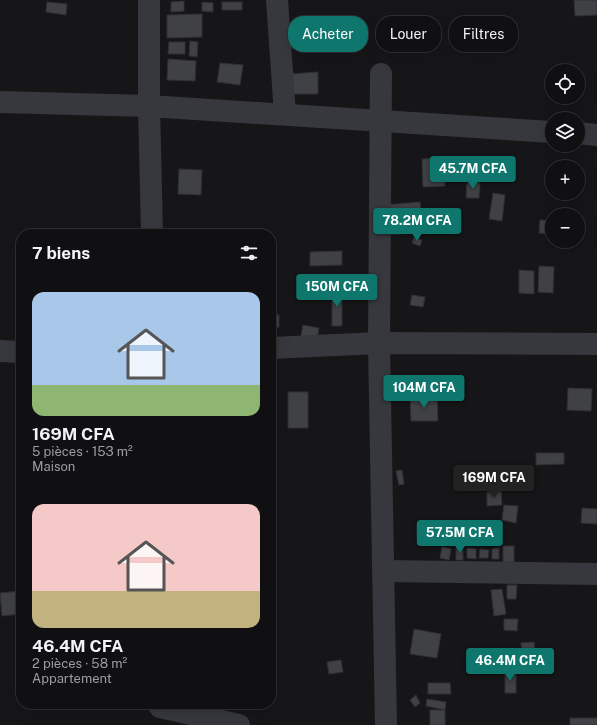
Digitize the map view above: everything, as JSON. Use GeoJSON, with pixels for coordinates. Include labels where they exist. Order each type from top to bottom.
{"type":"FeatureCollection","features":[{"type":"Feature","properties":{"kind":"street"},"geometry":{"type":"LineString","coordinates":[[149,0],[149,106],[152,229]]}},
{"type":"Feature","properties":{"kind":"street"},"geometry":{"type":"LineString","coordinates":[[277,0],[285,114]]}},
{"type":"Feature","properties":{"kind":"street"},"geometry":{"type":"LineString","coordinates":[[381,74],[379,342],[386,725]]}},
{"type":"Feature","properties":{"kind":"street"},"geometry":{"type":"LineString","coordinates":[[0,102],[149,106],[545,132]]}},
{"type":"Feature","properties":{"kind":"street"},"geometry":{"type":"LineString","coordinates":[[585,134],[597,135]]}},
{"type":"Feature","properties":{"kind":"street"},"geometry":{"type":"LineString","coordinates":[[276,348],[379,342],[597,344]]}},
{"type":"Feature","properties":{"kind":"street"},"geometry":{"type":"LineString","coordinates":[[0,352],[16,352]]}},
{"type":"Feature","properties":{"kind":"street"},"geometry":{"type":"LineString","coordinates":[[383,571],[597,574]]}},
{"type":"Feature","properties":{"kind":"street"},"geometry":{"type":"LineString","coordinates":[[158,712],[239,725]]}},
{"type":"Feature","properties":{"kind":"building"},"geometry":{"type":"Polygon","coordinates":[[[574,0],[597,0],[597,15],[575,16],[574,0]]]}},
{"type":"Feature","properties":{"kind":"building"},"geometry":{"type":"Polygon","coordinates":[[[184,1],[184,11],[171,12],[171,2],[184,1]]]}},
{"type":"Feature","properties":{"kind":"building"},"geometry":{"type":"Polygon","coordinates":[[[47,2],[67,4],[66,15],[46,12],[47,2]]]}},
{"type":"Feature","properties":{"kind":"building"},"geometry":{"type":"Polygon","coordinates":[[[202,2],[213,3],[213,12],[202,11],[202,2]]]}},
{"type":"Feature","properties":{"kind":"building"},"geometry":{"type":"Polygon","coordinates":[[[222,2],[242,2],[242,10],[222,10],[222,2]]]}},
{"type":"Feature","properties":{"kind":"building"},"geometry":{"type":"Polygon","coordinates":[[[202,14],[202,37],[167,38],[167,15],[202,14]]]}},
{"type":"Feature","properties":{"kind":"building"},"geometry":{"type":"Polygon","coordinates":[[[190,41],[198,42],[197,57],[189,56],[190,41]]]}},
{"type":"Feature","properties":{"kind":"building"},"geometry":{"type":"Polygon","coordinates":[[[169,42],[185,42],[185,54],[168,54],[169,42]]]}},
{"type":"Feature","properties":{"kind":"building"},"geometry":{"type":"Polygon","coordinates":[[[168,59],[196,61],[195,81],[167,80],[168,59]]]}},
{"type":"Feature","properties":{"kind":"building"},"geometry":{"type":"Polygon","coordinates":[[[220,63],[243,65],[240,85],[217,82],[220,63]]]}},
{"type":"Feature","properties":{"kind":"building"},"geometry":{"type":"Polygon","coordinates":[[[318,72],[318,94],[292,94],[291,74],[318,72]]]}},
{"type":"Feature","properties":{"kind":"building"},"geometry":{"type":"Polygon","coordinates":[[[443,158],[445,186],[423,187],[422,159],[443,158]]]}},
{"type":"Feature","properties":{"kind":"building"},"geometry":{"type":"Polygon","coordinates":[[[179,169],[202,170],[201,195],[178,194],[179,169]]]}},
{"type":"Feature","properties":{"kind":"building"},"geometry":{"type":"Polygon","coordinates":[[[467,183],[480,183],[479,198],[466,198],[467,183]]]}},
{"type":"Feature","properties":{"kind":"building"},"geometry":{"type":"Polygon","coordinates":[[[493,193],[505,195],[502,221],[489,219],[493,193]]]}},
{"type":"Feature","properties":{"kind":"building"},"geometry":{"type":"Polygon","coordinates":[[[420,202],[423,232],[388,235],[386,205],[420,202]]]}},
{"type":"Feature","properties":{"kind":"building"},"geometry":{"type":"Polygon","coordinates":[[[540,220],[545,220],[545,233],[539,233],[540,220]]]}},
{"type":"Feature","properties":{"kind":"building"},"geometry":{"type":"Polygon","coordinates":[[[414,237],[422,240],[420,246],[412,243],[414,237]]]}},
{"type":"Feature","properties":{"kind":"building"},"geometry":{"type":"Polygon","coordinates":[[[342,251],[342,265],[310,266],[310,252],[342,251]]]}},
{"type":"Feature","properties":{"kind":"building"},"geometry":{"type":"Polygon","coordinates":[[[539,266],[554,267],[553,293],[538,292],[539,266]]]}},
{"type":"Feature","properties":{"kind":"building"},"geometry":{"type":"Polygon","coordinates":[[[519,270],[534,271],[534,294],[519,293],[519,270]]]}},
{"type":"Feature","properties":{"kind":"building"},"geometry":{"type":"Polygon","coordinates":[[[342,289],[342,326],[332,326],[332,290],[342,289]]]}},
{"type":"Feature","properties":{"kind":"building"},"geometry":{"type":"Polygon","coordinates":[[[412,295],[425,297],[423,307],[410,305],[412,295]]]}},
{"type":"Feature","properties":{"kind":"building"},"geometry":{"type":"Polygon","coordinates":[[[276,315],[279,315],[279,327],[276,327],[276,315]]]}},
{"type":"Feature","properties":{"kind":"building"},"geometry":{"type":"Polygon","coordinates":[[[303,325],[319,328],[317,339],[301,336],[303,325]]]}},
{"type":"Feature","properties":{"kind":"building"},"geometry":{"type":"Polygon","coordinates":[[[568,388],[592,389],[591,411],[567,410],[568,388]]]}},
{"type":"Feature","properties":{"kind":"building"},"geometry":{"type":"Polygon","coordinates":[[[288,392],[308,392],[308,428],[288,428],[288,392]]]}},
{"type":"Feature","properties":{"kind":"building"},"geometry":{"type":"Polygon","coordinates":[[[410,397],[437,397],[438,421],[411,421],[410,397]]]}},
{"type":"Feature","properties":{"kind":"building"},"geometry":{"type":"Polygon","coordinates":[[[536,453],[564,453],[564,464],[536,465],[536,453]]]}},
{"type":"Feature","properties":{"kind":"building"},"geometry":{"type":"Polygon","coordinates":[[[402,470],[404,484],[399,485],[396,471],[402,470]]]}},
{"type":"Feature","properties":{"kind":"building"},"geometry":{"type":"Polygon","coordinates":[[[501,491],[502,505],[487,506],[487,492],[501,491]]]}},
{"type":"Feature","properties":{"kind":"building"},"geometry":{"type":"Polygon","coordinates":[[[504,505],[518,506],[516,523],[502,520],[504,505]]]}},
{"type":"Feature","properties":{"kind":"building"},"geometry":{"type":"Polygon","coordinates":[[[582,508],[597,509],[597,524],[581,523],[582,508]]]}},
{"type":"Feature","properties":{"kind":"building"},"geometry":{"type":"Polygon","coordinates":[[[503,546],[514,546],[514,562],[503,562],[503,546]]]}},
{"type":"Feature","properties":{"kind":"building"},"geometry":{"type":"Polygon","coordinates":[[[442,547],[451,549],[449,560],[440,558],[442,547]]]}},
{"type":"Feature","properties":{"kind":"building"},"geometry":{"type":"Polygon","coordinates":[[[456,548],[463,548],[463,560],[456,560],[456,548]]]}},
{"type":"Feature","properties":{"kind":"building"},"geometry":{"type":"Polygon","coordinates":[[[467,548],[476,549],[476,559],[467,558],[467,548]]]}},
{"type":"Feature","properties":{"kind":"building"},"geometry":{"type":"Polygon","coordinates":[[[499,548],[499,559],[492,559],[492,549],[499,548]]]}},
{"type":"Feature","properties":{"kind":"building"},"geometry":{"type":"Polygon","coordinates":[[[480,549],[489,550],[488,558],[479,558],[480,549]]]}},
{"type":"Feature","properties":{"kind":"building"},"geometry":{"type":"Polygon","coordinates":[[[507,585],[517,585],[516,599],[507,599],[507,585]]]}},
{"type":"Feature","properties":{"kind":"building"},"geometry":{"type":"Polygon","coordinates":[[[502,589],[506,614],[494,616],[491,590],[502,589]]]}},
{"type":"Feature","properties":{"kind":"building"},"geometry":{"type":"Polygon","coordinates":[[[16,591],[16,615],[2,616],[0,593],[16,591]]]}},
{"type":"Feature","properties":{"kind":"building"},"geometry":{"type":"Polygon","coordinates":[[[504,619],[518,619],[517,631],[504,630],[504,619]]]}},
{"type":"Feature","properties":{"kind":"building"},"geometry":{"type":"Polygon","coordinates":[[[414,629],[441,634],[437,658],[410,654],[414,629]]]}},
{"type":"Feature","properties":{"kind":"building"},"geometry":{"type":"Polygon","coordinates":[[[534,642],[535,652],[522,653],[521,643],[534,642]]]}},
{"type":"Feature","properties":{"kind":"building"},"geometry":{"type":"Polygon","coordinates":[[[505,654],[535,656],[535,669],[505,668],[505,654]]]}},
{"type":"Feature","properties":{"kind":"building"},"geometry":{"type":"Polygon","coordinates":[[[341,660],[343,672],[329,674],[327,662],[341,660]]]}},
{"type":"Feature","properties":{"kind":"building"},"geometry":{"type":"Polygon","coordinates":[[[505,672],[516,672],[516,693],[505,693],[505,672]]]}},
{"type":"Feature","properties":{"kind":"building"},"geometry":{"type":"Polygon","coordinates":[[[428,683],[450,683],[451,694],[428,694],[428,683]]]}},
{"type":"Feature","properties":{"kind":"building"},"geometry":{"type":"Polygon","coordinates":[[[416,695],[420,703],[415,707],[410,700],[416,695]]]}},
{"type":"Feature","properties":{"kind":"building"},"geometry":{"type":"Polygon","coordinates":[[[427,699],[446,702],[445,710],[426,706],[427,699]]]}},
{"type":"Feature","properties":{"kind":"building"},"geometry":{"type":"Polygon","coordinates":[[[430,710],[445,710],[445,725],[430,725],[430,710]]]}},
{"type":"Feature","properties":{"kind":"building"},"geometry":{"type":"Polygon","coordinates":[[[570,718],[597,718],[597,725],[570,725],[570,718]]]}}]}
